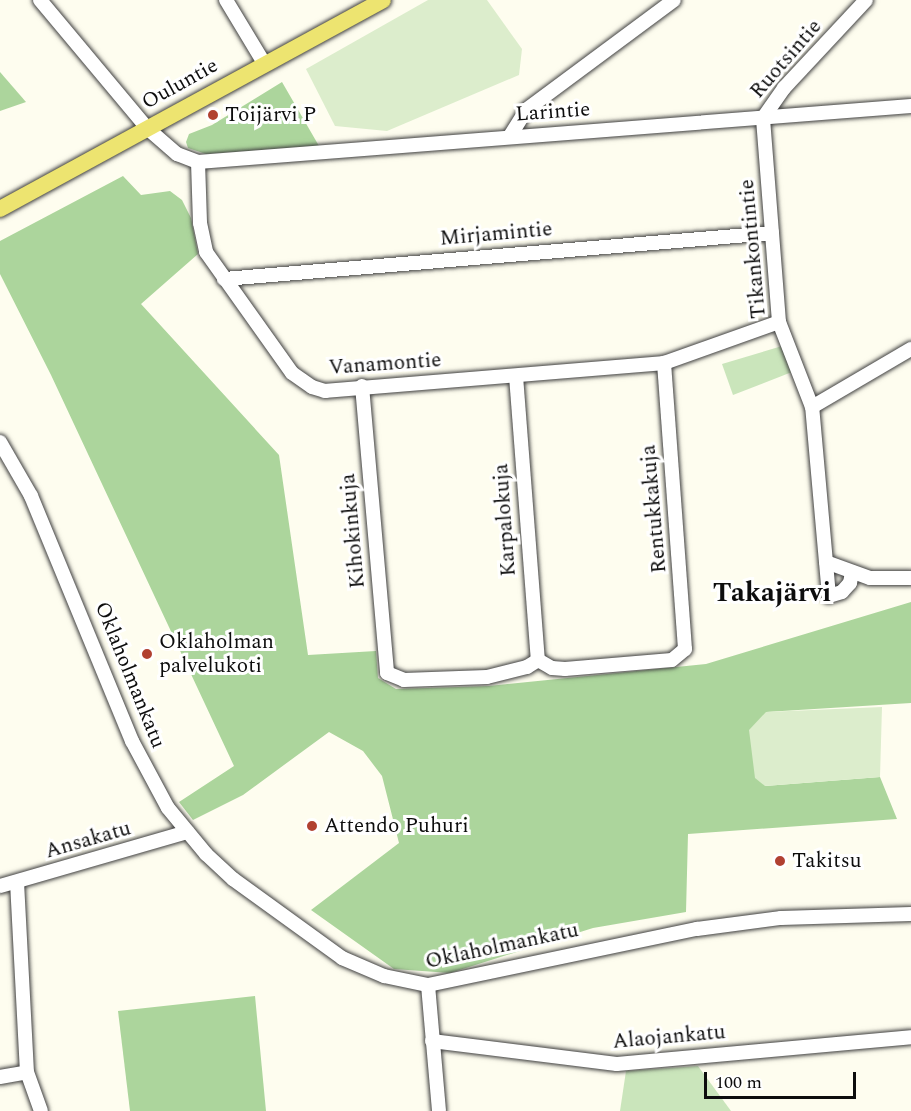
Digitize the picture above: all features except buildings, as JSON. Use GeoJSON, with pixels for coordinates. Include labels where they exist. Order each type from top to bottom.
{"type":"FeatureCollection","features":[{"type":"Feature","properties":{"kind":"main road","name":"Ouluntie"},"geometry":{"type":"LineString","coordinates":[[0,209],[383,0]]}},
{"type":"Feature","properties":{"kind":"street"},"geometry":{"type":"LineString","coordinates":[[40,0],[147,128],[177,154],[198,162]]}},
{"type":"Feature","properties":{"kind":"street"},"geometry":{"type":"LineString","coordinates":[[226,0],[264,63]]}},
{"type":"Feature","properties":{"kind":"street"},"geometry":{"type":"LineString","coordinates":[[510,136],[526,110],[674,0]]}},
{"type":"Feature","properties":{"kind":"street","name":"Ruotsintie"},"geometry":{"type":"LineString","coordinates":[[763,118],[784,88],[866,0]]}},
{"type":"Feature","properties":{"kind":"street","name":"Larintie"},"geometry":{"type":"LineString","coordinates":[[198,162],[911,106]]}},
{"type":"Feature","properties":{"kind":"street","name":"Tikankontintie"},"geometry":{"type":"LineString","coordinates":[[763,118],[779,322],[812,407],[829,596],[842,592],[850,583],[852,572]]}},
{"type":"Feature","properties":{"kind":"street","name":"Vanamontie"},"geometry":{"type":"LineString","coordinates":[[198,162],[202,234],[206,252],[301,382],[325,391],[362,386],[664,363],[779,322]]}},
{"type":"Feature","properties":{"kind":"street","name":"Mirjamintie"},"geometry":{"type":"LineString","coordinates":[[224,279],[772,233]]}},
{"type":"Feature","properties":{"kind":"street"},"geometry":{"type":"LineString","coordinates":[[812,407],[911,349]]}},
{"type":"Feature","properties":{"kind":"street","name":"Rentukkakuja"},"geometry":{"type":"LineString","coordinates":[[538,660],[552,668],[565,669],[672,660],[683,652],[686,642],[664,363]]}},
{"type":"Feature","properties":{"kind":"street","name":"Karpalokuja"},"geometry":{"type":"LineString","coordinates":[[516,376],[538,660]]}},
{"type":"Feature","properties":{"kind":"street","name":"Kihokinkuja"},"geometry":{"type":"LineString","coordinates":[[362,386],[387,673],[404,680],[487,678],[528,667],[538,660]]}},
{"type":"Feature","properties":{"kind":"street","name":"Oklaholmankatu"},"geometry":{"type":"LineString","coordinates":[[0,442],[5,459],[67,577],[132,741],[158,792],[187,832],[247,891],[333,952],[374,972],[428,985],[697,929],[781,918],[911,914]]}},
{"type":"Feature","properties":{"kind":"street"},"geometry":{"type":"LineString","coordinates":[[826,562],[870,578],[911,578]]}},
{"type":"Feature","properties":{"kind":"street","name":"Ansakatu"},"geometry":{"type":"LineString","coordinates":[[0,886],[187,832]]}},
{"type":"Feature","properties":{"kind":"street"},"geometry":{"type":"LineString","coordinates":[[17,882],[27,1072],[41,1111]]}},
{"type":"Feature","properties":{"kind":"street"},"geometry":{"type":"LineString","coordinates":[[428,985],[439,1111]]}},
{"type":"Feature","properties":{"kind":"street","name":"Alaojankatu"},"geometry":{"type":"LineString","coordinates":[[432,1041],[617,1064],[911,1037]]}},
{"type":"Feature","properties":{"kind":"street"},"geometry":{"type":"LineString","coordinates":[[0,1077],[27,1072]]}},
{"type":"Feature","properties":{"kind":"green space"},"geometry":{"type":"Polygon","coordinates":[[[428,0],[487,0],[522,49],[519,75],[387,131],[335,126],[306,69],[428,0]]]}},
{"type":"Feature","properties":{"kind":"green space"},"geometry":{"type":"Polygon","coordinates":[[[0,72],[26,102],[0,111],[0,72]]]}},
{"type":"Feature","properties":{"kind":"green space"},"geometry":{"type":"Polygon","coordinates":[[[282,82],[319,146],[206,154],[188,148],[186,142],[189,134],[212,125],[282,82]]]}},
{"type":"Feature","properties":{"kind":"green space"},"geometry":{"type":"Polygon","coordinates":[[[123,176],[141,195],[170,191],[182,200],[191,218],[198,254],[141,304],[279,455],[308,655],[376,651],[378,678],[396,689],[489,686],[706,664],[911,602],[911,703],[766,712],[765,786],[880,777],[897,819],[688,834],[686,912],[593,928],[450,973],[394,969],[311,910],[399,843],[382,776],[363,751],[329,732],[243,795],[193,820],[179,802],[234,766],[51,375],[0,274],[0,241],[123,176]]]}},
{"type":"Feature","properties":{"kind":"green space"},"geometry":{"type":"Polygon","coordinates":[[[782,346],[792,372],[733,395],[722,364],[782,346]]]}},
{"type":"Feature","properties":{"kind":"green space"},"geometry":{"type":"Polygon","coordinates":[[[882,707],[880,777],[765,786],[755,778],[749,730],[766,712],[882,707]]]}},
{"type":"Feature","properties":{"kind":"green space"},"geometry":{"type":"Polygon","coordinates":[[[255,996],[266,1111],[130,1111],[118,1011],[255,996]]]}},
{"type":"Feature","properties":{"kind":"green space"},"geometry":{"type":"Polygon","coordinates":[[[698,1066],[731,1111],[620,1111],[626,1071],[698,1066]]]}},
{"type":"Feature","properties":{"kind":"place","name":"Toijärvi P"},"geometry":{"type":"Point","coordinates":[213,115]}},
{"type":"Feature","properties":{"kind":"place","name":"Oklaholman palvelukoti"},"geometry":{"type":"Point","coordinates":[147,654]}},
{"type":"Feature","properties":{"kind":"place","name":"Attendo Puhuri"},"geometry":{"type":"Point","coordinates":[312,826]}},
{"type":"Feature","properties":{"kind":"place","name":"Takitsu"},"geometry":{"type":"Point","coordinates":[780,861]}},
{"type":"Feature","properties":{"kind":"district","name":"Takajärvi"},"geometry":{"type":"Point","coordinates":[772,594]}}]}
